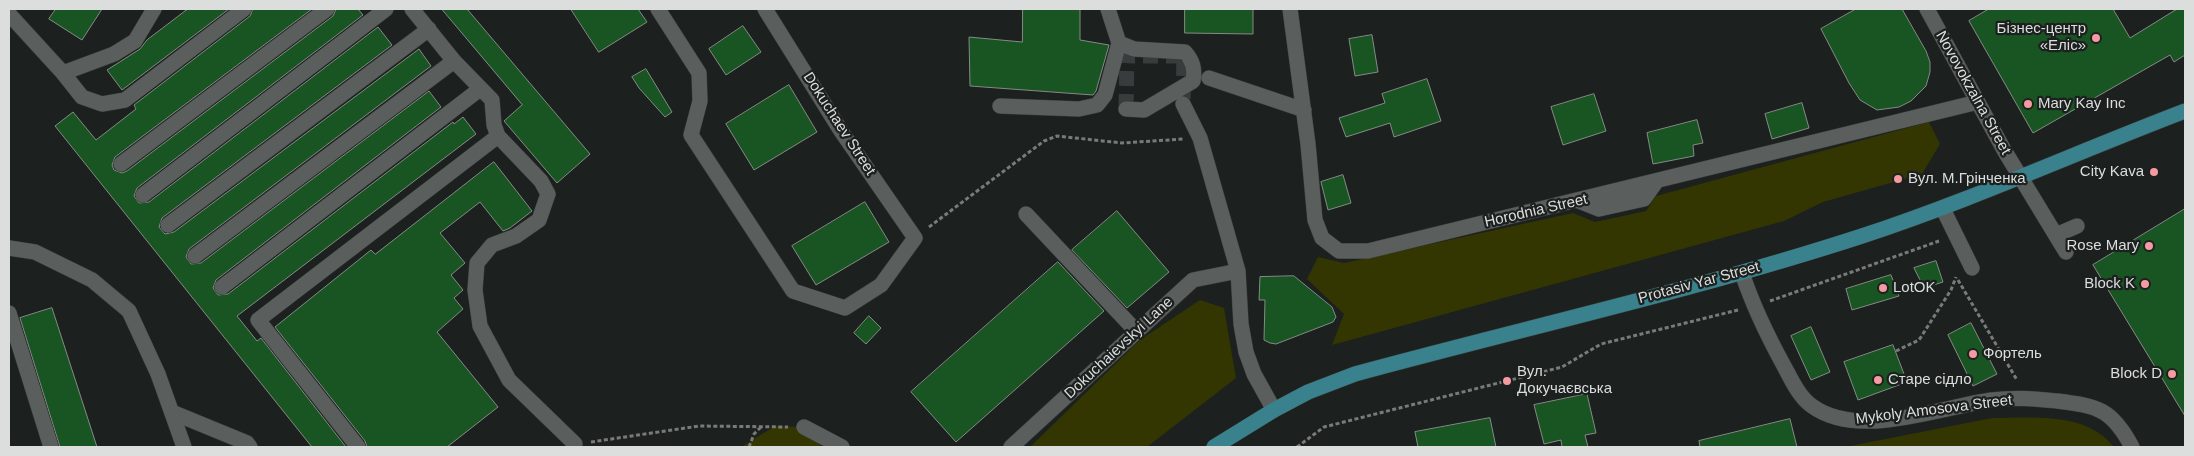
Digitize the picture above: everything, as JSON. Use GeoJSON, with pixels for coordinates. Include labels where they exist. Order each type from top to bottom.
{"type":"FeatureCollection","features":[{"type":"Feature","properties":{"kind":"main road","name":"Protasiv Yar Street"},"geometry":{"type":"LineString","coordinates":[[1214,447],[1274,410],[1308,392],[1355,374],[1742,273],[1943,209],[2185,111]]}},
{"type":"Feature","properties":{"kind":"street"},"geometry":{"type":"LineString","coordinates":[[64,73],[114,54],[135,41],[154,9]]}},
{"type":"Feature","properties":{"kind":"street"},"geometry":{"type":"LineString","coordinates":[[9,14],[64,73],[82,96],[102,104],[125,100],[244,9]]}},
{"type":"Feature","properties":{"kind":"street"},"geometry":{"type":"LineString","coordinates":[[122,164],[326,9]]}},
{"type":"Feature","properties":{"kind":"street"},"geometry":{"type":"LineString","coordinates":[[143,195],[386,9]]}},
{"type":"Feature","properties":{"kind":"street"},"geometry":{"type":"LineString","coordinates":[[412,9],[454,61],[492,100],[494,125],[498,136],[541,181],[548,194],[539,220],[516,236],[492,245],[477,263],[475,290],[480,326],[509,380],[568,446]]}},
{"type":"Feature","properties":{"kind":"street"},"geometry":{"type":"LineString","coordinates":[[658,9],[699,73],[700,101],[691,135],[793,291],[845,308],[881,285],[915,238]]}},
{"type":"Feature","properties":{"kind":"street","name":"Dokuchaev Street"},"geometry":{"type":"LineString","coordinates":[[766,9],[841,131],[915,238]]}},
{"type":"Feature","properties":{"kind":"street"},"geometry":{"type":"LineString","coordinates":[[1000,106],[1079,109],[1097,105],[1105,96],[1119,43],[1108,9]]}},
{"type":"Feature","properties":{"kind":"street","name":"Horodnia Street"},"geometry":{"type":"LineString","coordinates":[[1290,9],[1304,110],[1315,220],[1322,238],[1339,251],[1368,251],[1978,102]]}},
{"type":"Feature","properties":{"kind":"street","name":"Novovokzalna Street"},"geometry":{"type":"LineString","coordinates":[[1927,9],[2020,177],[2066,252]]}},
{"type":"Feature","properties":{"kind":"street"},"geometry":{"type":"LineString","coordinates":[[168,225],[429,29]]}},
{"type":"Feature","properties":{"kind":"street"},"geometry":{"type":"LineString","coordinates":[[1119,43],[1134,49],[1185,52],[1191,59],[1194,71],[1193,81],[1144,110],[1126,109]]}},
{"type":"Feature","properties":{"kind":"street"},"geometry":{"type":"LineString","coordinates":[[194,256],[454,61]]}},
{"type":"Feature","properties":{"kind":"street"},"geometry":{"type":"LineString","coordinates":[[1209,78],[1304,110]]}},
{"type":"Feature","properties":{"kind":"street"},"geometry":{"type":"LineString","coordinates":[[222,287],[480,89]]}},
{"type":"Feature","properties":{"kind":"street"},"geometry":{"type":"LineString","coordinates":[[1183,104],[1200,138],[1238,271],[1241,324],[1246,352],[1254,374],[1274,410]]}},
{"type":"Feature","properties":{"kind":"street"},"geometry":{"type":"LineString","coordinates":[[358,447],[258,320],[498,136]]}},
{"type":"Feature","properties":{"kind":"street"},"geometry":{"type":"LineString","coordinates":[[1943,209],[1972,268]]}},
{"type":"Feature","properties":{"kind":"street"},"geometry":{"type":"LineString","coordinates":[[1026,214],[1136,331]]}},
{"type":"Feature","properties":{"kind":"street"},"geometry":{"type":"LineString","coordinates":[[2056,235],[2077,226]]}},
{"type":"Feature","properties":{"kind":"street"},"geometry":{"type":"LineString","coordinates":[[9,248],[35,252],[92,280],[129,311],[158,374],[184,447]]}},
{"type":"Feature","properties":{"kind":"street","name":"Dokuchaievskyi Lane"},"geometry":{"type":"LineString","coordinates":[[1012,447],[1193,280],[1238,271]]}},
{"type":"Feature","properties":{"kind":"street","name":"Mykoly Amosova Street"},"geometry":{"type":"LineString","coordinates":[[1742,273],[1753,307],[1795,387],[1811,405],[1834,418],[1857,422],[1897,418],[1993,400],[2028,398],[2096,407],[2115,420],[2132,447]]}},
{"type":"Feature","properties":{"kind":"street"},"geometry":{"type":"LineString","coordinates":[[9,313],[51,447]]}},
{"type":"Feature","properties":{"kind":"street"},"geometry":{"type":"LineString","coordinates":[[174,413],[247,443],[250,447]]}},
{"type":"Feature","properties":{"kind":"street"},"geometry":{"type":"LineString","coordinates":[[804,427],[842,447]]}},
{"type":"Feature","properties":{"kind":"path"},"geometry":{"type":"LineString","coordinates":[[915,238],[1044,141],[1057,136],[1122,143],[1200,138]]}},
{"type":"Feature","properties":{"kind":"path"},"geometry":{"type":"LineString","coordinates":[[1296,447],[1324,427],[1562,367],[1601,344],[1753,307],[1938,241]]}},
{"type":"Feature","properties":{"kind":"path"},"geometry":{"type":"LineString","coordinates":[[1896,350],[1919,340],[1951,290],[1956,277]]}},
{"type":"Feature","properties":{"kind":"path"},"geometry":{"type":"LineString","coordinates":[[1960,286],[2014,376]]}},
{"type":"Feature","properties":{"kind":"path"},"geometry":{"type":"LineString","coordinates":[[568,446],[699,426],[804,427]]}},
{"type":"Feature","properties":{"kind":"path"},"geometry":{"type":"LineString","coordinates":[[749,447],[754,434],[762,426]]}},
{"type":"Feature","properties":{"kind":"shaded area"},"geometry":{"type":"Polygon","coordinates":[[[1929,122],[1940,144],[1922,174],[1823,202],[1784,221],[1332,345],[1344,314],[1307,279],[1318,257],[1344,263],[1573,213],[1595,222],[1646,211],[1656,196],[1929,122]]]}},
{"type":"Feature","properties":{"kind":"shaded area"},"geometry":{"type":"Polygon","coordinates":[[[1200,300],[1224,308],[1236,378],[1147,447],[1030,447],[1140,340],[1200,300]]]}},
{"type":"Feature","properties":{"kind":"shaded area"},"geometry":{"type":"Polygon","coordinates":[[[1992,418],[2041,418],[2074,422],[2089,427],[2102,435],[2114,447],[1845,447],[1992,418]]]}},
{"type":"Feature","properties":{"kind":"shaded area"},"geometry":{"type":"Polygon","coordinates":[[[775,426],[804,427],[822,447],[741,447],[775,426]]]}},
{"type":"Feature","properties":{"kind":"building"},"geometry":{"type":"Polygon","coordinates":[[[56,9],[102,9],[82,40],[49,19],[56,9]]]}},
{"type":"Feature","properties":{"kind":"building"},"geometry":{"type":"Polygon","coordinates":[[[188,9],[229,9],[122,90],[107,70],[140,49],[147,40],[188,9]]]}},
{"type":"Feature","properties":{"kind":"building"},"geometry":{"type":"Polygon","coordinates":[[[253,9],[312,9],[115,157],[112,165],[114,170],[122,173],[127,171],[333,16],[336,9],[358,9],[363,15],[137,188],[134,196],[139,203],[149,202],[378,27],[392,45],[162,218],[159,227],[165,234],[174,232],[419,49],[431,66],[189,249],[186,257],[191,264],[201,263],[429,91],[441,107],[216,280],[213,288],[218,295],[228,294],[453,122],[454,124],[463,117],[476,134],[237,316],[257,341],[261,338],[346,447],[312,447],[55,126],[73,112],[96,140],[136,109],[134,105],[250,16],[253,9]]]}},
{"type":"Feature","properties":{"kind":"building"},"geometry":{"type":"Polygon","coordinates":[[[442,9],[467,9],[590,154],[557,183],[504,121],[522,105],[442,9]]]}},
{"type":"Feature","properties":{"kind":"building"},"geometry":{"type":"Polygon","coordinates":[[[571,9],[638,9],[647,22],[599,52],[571,9]]]}},
{"type":"Feature","properties":{"kind":"building"},"geometry":{"type":"Polygon","coordinates":[[[1023,9],[1080,9],[1080,40],[1109,45],[1096,91],[1093,95],[970,86],[969,37],[1022,42],[1023,9]]]}},
{"type":"Feature","properties":{"kind":"building"},"geometry":{"type":"Polygon","coordinates":[[[1185,9],[1253,9],[1253,34],[1185,33],[1185,9]]]}},
{"type":"Feature","properties":{"kind":"building"},"geometry":{"type":"Polygon","coordinates":[[[1856,9],[1902,9],[1926,51],[1930,62],[1930,72],[1926,86],[1911,101],[1899,107],[1877,110],[1860,100],[1849,83],[1821,29],[1856,9]]]}},
{"type":"Feature","properties":{"kind":"building"},"geometry":{"type":"Polygon","coordinates":[[[1989,9],[2113,9],[2130,38],[2177,9],[2185,9],[2185,55],[2174,62],[2170,55],[2033,133],[1969,21],[1989,9]]]}},
{"type":"Feature","properties":{"kind":"building"},"geometry":{"type":"Polygon","coordinates":[[[743,26],[761,52],[726,75],[709,49],[743,26]]]}},
{"type":"Feature","properties":{"kind":"building"},"geometry":{"type":"Polygon","coordinates":[[[1372,35],[1378,72],[1355,76],[1349,39],[1372,35]]]}},
{"type":"Feature","properties":{"kind":"building"},"geometry":{"type":"Polygon","coordinates":[[[646,69],[672,112],[665,117],[639,88],[632,77],[646,69]]]}},
{"type":"Feature","properties":{"kind":"building"},"geometry":{"type":"Polygon","coordinates":[[[1427,79],[1441,121],[1394,137],[1390,123],[1346,137],[1339,118],[1385,103],[1382,94],[1427,79]]]}},
{"type":"Feature","properties":{"kind":"building"},"geometry":{"type":"Polygon","coordinates":[[[789,85],[817,132],[754,170],[726,124],[789,85]]]}},
{"type":"Feature","properties":{"kind":"building"},"geometry":{"type":"Polygon","coordinates":[[[1594,94],[1606,131],[1563,145],[1551,107],[1594,94]]]}},
{"type":"Feature","properties":{"kind":"building"},"geometry":{"type":"Polygon","coordinates":[[[1802,103],[1809,128],[1772,139],[1765,114],[1802,103]]]}},
{"type":"Feature","properties":{"kind":"building"},"geometry":{"type":"Polygon","coordinates":[[[1697,120],[1703,143],[1693,145],[1694,156],[1653,164],[1647,133],[1697,120]]]}},
{"type":"Feature","properties":{"kind":"building"},"geometry":{"type":"Polygon","coordinates":[[[494,162],[532,211],[510,228],[503,231],[480,202],[440,233],[465,263],[451,275],[463,290],[454,298],[463,309],[437,332],[498,407],[447,447],[367,447],[365,441],[275,327],[371,250],[375,254],[494,162]]]}},
{"type":"Feature","properties":{"kind":"building"},"geometry":{"type":"Polygon","coordinates":[[[1343,175],[1351,203],[1328,210],[1321,182],[1343,175]]]}},
{"type":"Feature","properties":{"kind":"building"},"geometry":{"type":"Polygon","coordinates":[[[865,202],[889,242],[816,285],[792,246],[865,202]]]}},
{"type":"Feature","properties":{"kind":"building","name":"Block K"},"geometry":{"type":"Polygon","coordinates":[[[2185,209],[2185,416],[2093,265],[2185,209]]]}},
{"type":"Feature","properties":{"kind":"building"},"geometry":{"type":"Polygon","coordinates":[[[1117,211],[1169,272],[1127,308],[1072,250],[1117,211]]]}},
{"type":"Feature","properties":{"kind":"building"},"geometry":{"type":"Polygon","coordinates":[[[1936,261],[1943,282],[1924,288],[1914,268],[1936,261]]]}},
{"type":"Feature","properties":{"kind":"building"},"geometry":{"type":"Polygon","coordinates":[[[1058,262],[1104,311],[956,442],[911,392],[1058,262]]]}},
{"type":"Feature","properties":{"kind":"building"},"geometry":{"type":"Polygon","coordinates":[[[1891,275],[1899,296],[1852,310],[1846,289],[1891,275]]]}},
{"type":"Feature","properties":{"kind":"building"},"geometry":{"type":"Polygon","coordinates":[[[1294,276],[1332,307],[1336,317],[1333,322],[1276,344],[1270,343],[1264,340],[1265,300],[1259,300],[1260,277],[1294,276]]]}},
{"type":"Feature","properties":{"kind":"building"},"geometry":{"type":"Polygon","coordinates":[[[52,308],[97,447],[60,447],[20,318],[52,308]]]}},
{"type":"Feature","properties":{"kind":"building"},"geometry":{"type":"Polygon","coordinates":[[[869,316],[881,328],[866,344],[854,333],[869,316]]]}},
{"type":"Feature","properties":{"kind":"building"},"geometry":{"type":"Polygon","coordinates":[[[1971,323],[1997,374],[1973,386],[1948,335],[1971,323]]]}},
{"type":"Feature","properties":{"kind":"building"},"geometry":{"type":"Polygon","coordinates":[[[1811,327],[1830,372],[1811,380],[1791,336],[1811,327]]]}},
{"type":"Feature","properties":{"kind":"building"},"geometry":{"type":"Polygon","coordinates":[[[1893,345],[1907,382],[1858,400],[1844,362],[1893,345]]]}},
{"type":"Feature","properties":{"kind":"building"},"geometry":{"type":"Polygon","coordinates":[[[1587,394],[1596,433],[1585,435],[1588,447],[1562,447],[1561,440],[1544,444],[1534,405],[1587,394]]]}},
{"type":"Feature","properties":{"kind":"building"},"geometry":{"type":"Polygon","coordinates":[[[1490,418],[1496,447],[1418,447],[1415,432],[1490,418]]]}},
{"type":"Feature","properties":{"kind":"building"},"geometry":{"type":"Polygon","coordinates":[[[1790,419],[1797,447],[1700,447],[1699,441],[1790,419]]]}},
{"type":"Feature","properties":{"kind":"tunnel"},"geometry":{"type":"LineString","coordinates":[[1126,109],[1127,56],[1184,56],[1183,104]]}},
{"type":"Feature","properties":{"kind":"place","name":"Бізнес-центр «Еліс»"},"geometry":{"type":"Point","coordinates":[2096,38]}},
{"type":"Feature","properties":{"kind":"place","name":"Mary Kay Inc"},"geometry":{"type":"Point","coordinates":[2028,104]}},
{"type":"Feature","properties":{"kind":"place","name":"City Kava"},"geometry":{"type":"Point","coordinates":[2154,172]}},
{"type":"Feature","properties":{"kind":"place","name":"Вул. М.Грінченка"},"geometry":{"type":"Point","coordinates":[1898,179]}},
{"type":"Feature","properties":{"kind":"place","name":"Rose Mary"},"geometry":{"type":"Point","coordinates":[2149,246]}},
{"type":"Feature","properties":{"kind":"place","name":"Block K"},"geometry":{"type":"Point","coordinates":[2145,284]}},
{"type":"Feature","properties":{"kind":"place","name":"LotOK"},"geometry":{"type":"Point","coordinates":[1883,288]}},
{"type":"Feature","properties":{"kind":"place","name":"Фортель"},"geometry":{"type":"Point","coordinates":[1973,354]}},
{"type":"Feature","properties":{"kind":"place","name":"Block D"},"geometry":{"type":"Point","coordinates":[2172,374]}},
{"type":"Feature","properties":{"kind":"place","name":"Старе сідло"},"geometry":{"type":"Point","coordinates":[1878,380]}},
{"type":"Feature","properties":{"kind":"place","name":"Вул. Докучаєвська"},"geometry":{"type":"Point","coordinates":[1507,381]}}]}
